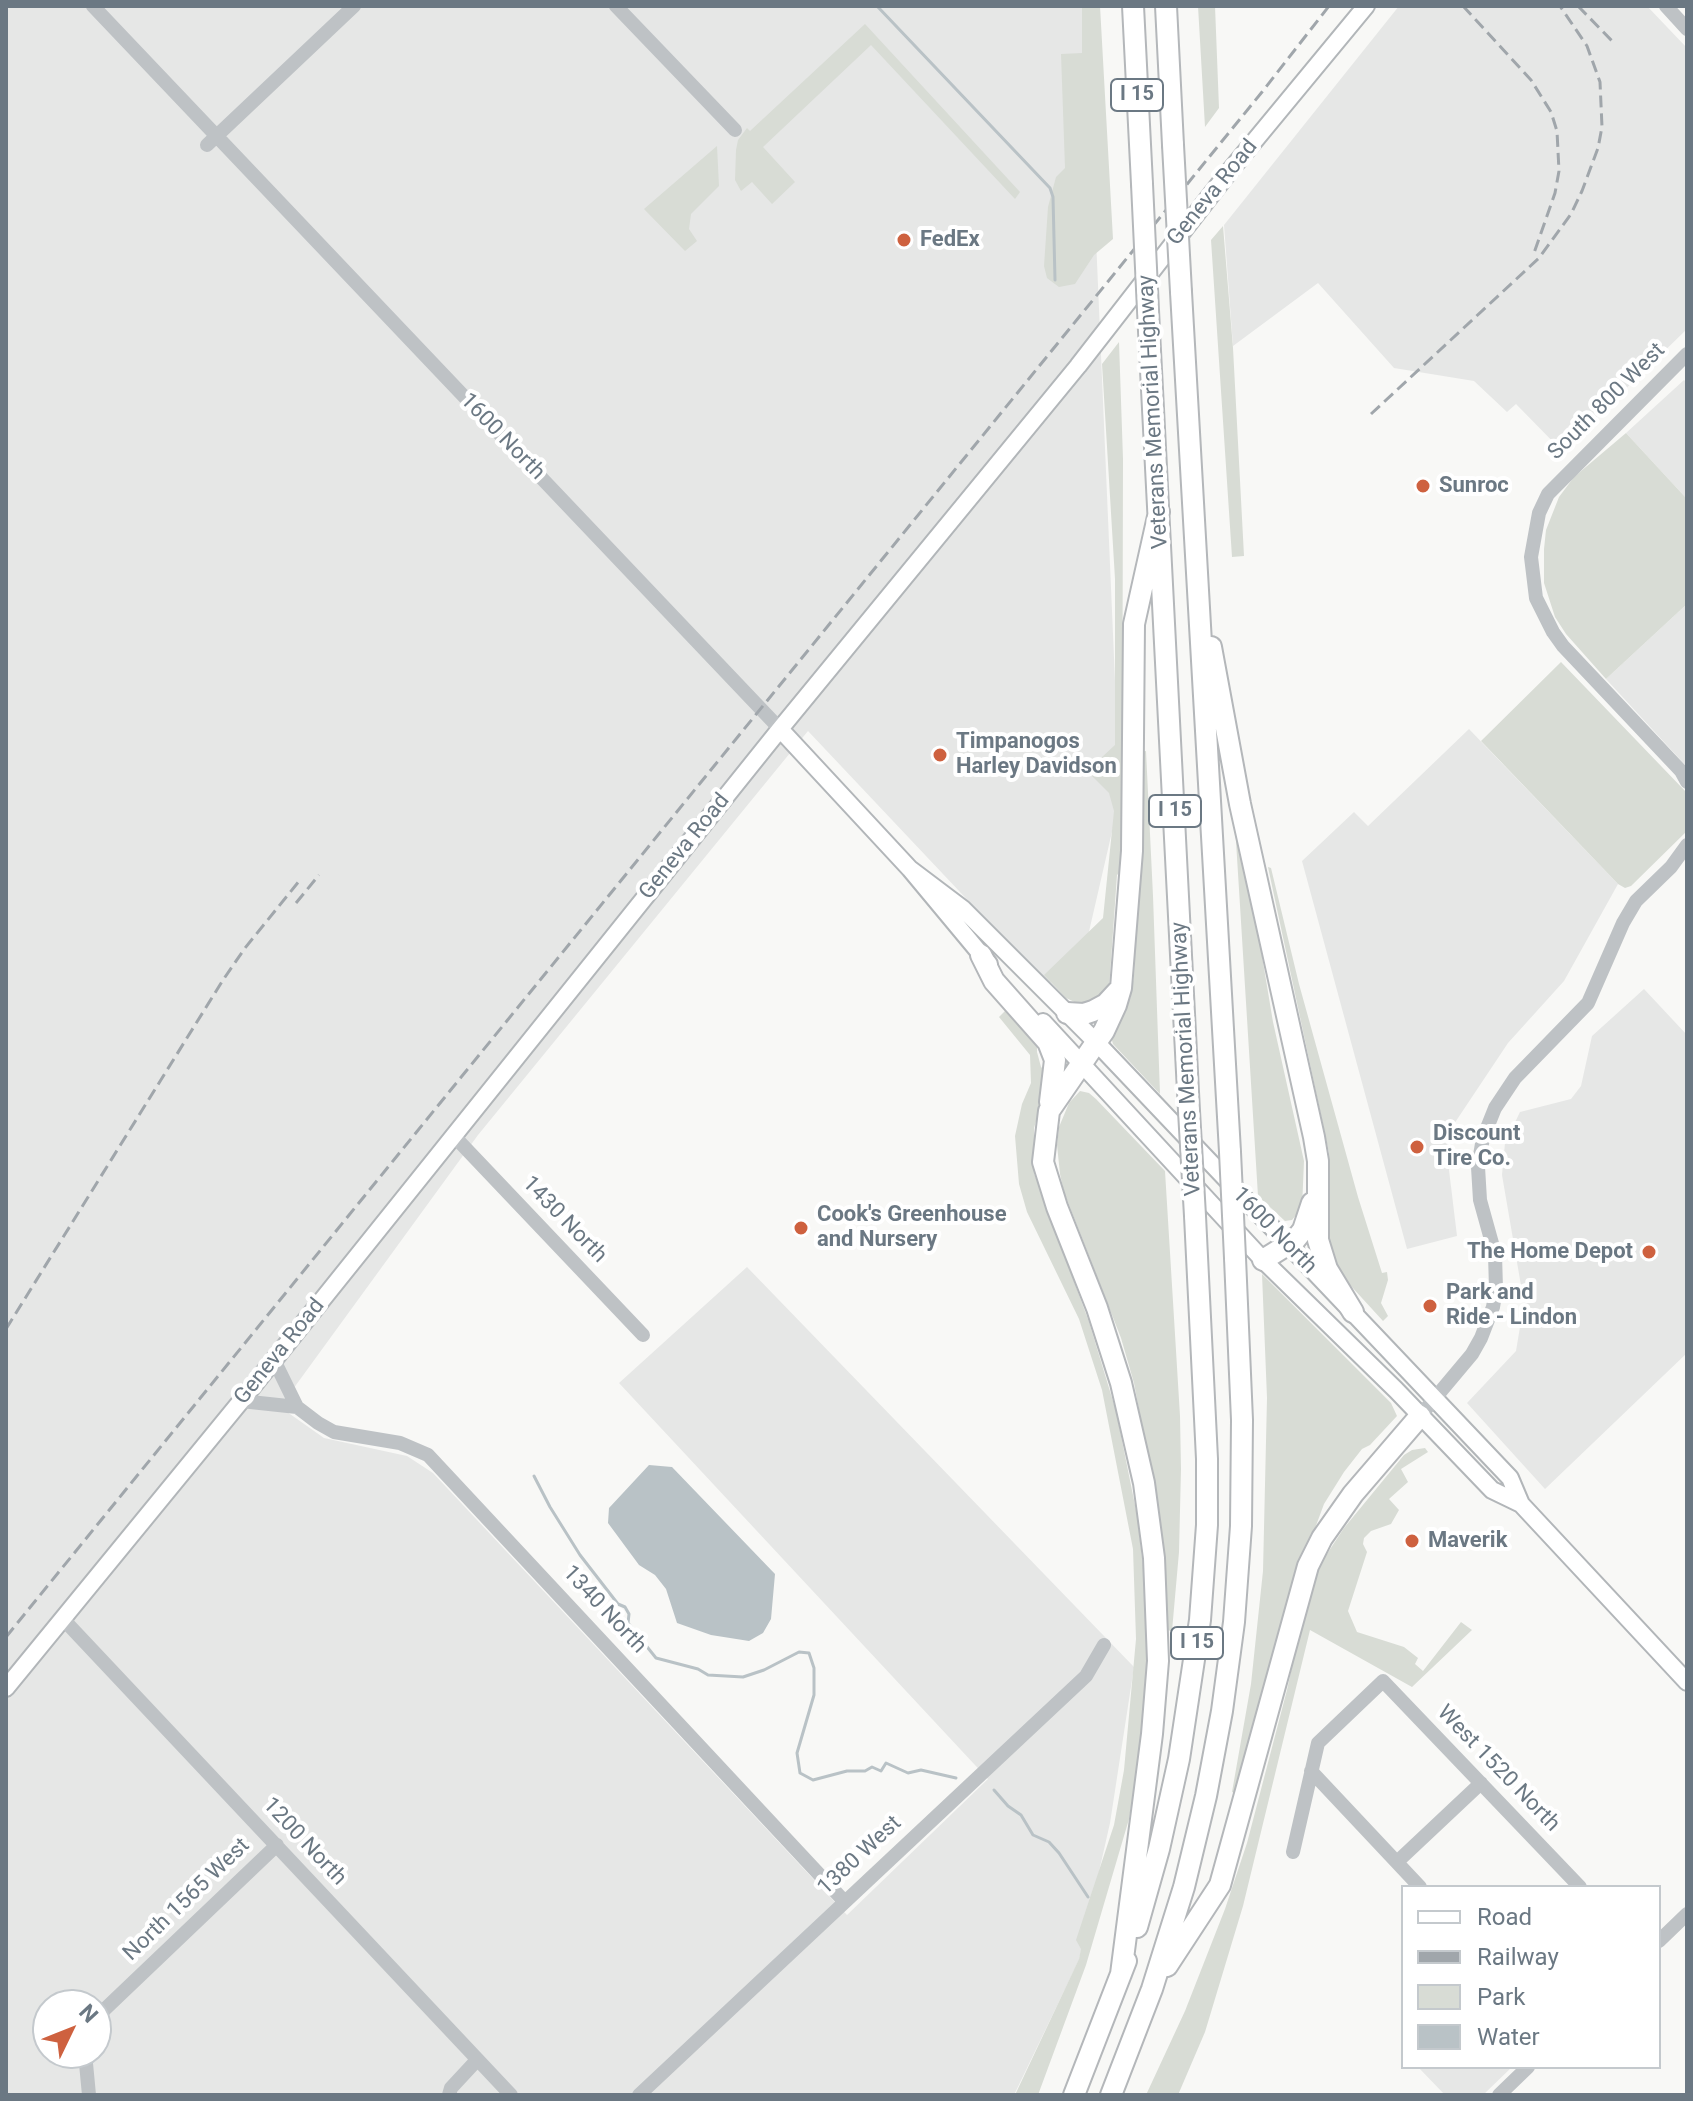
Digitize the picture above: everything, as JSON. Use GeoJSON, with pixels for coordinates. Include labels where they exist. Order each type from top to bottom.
{"type":"FeatureCollection","features":[{"type":"Feature","properties":{"kind":"highway","name":"Veterans Memorial Highway"},"geometry":{"type":"LineString","coordinates":[[1074,2095],[1143,1908],[1171,1797],[1190,1696],[1200,1620],[1207,1525],[1207,1459],[1133,6]]}},
{"type":"Feature","properties":{"kind":"highway","name":"Veterans Memorial Highway"},"geometry":{"type":"LineString","coordinates":[[1111,2095],[1152,1989],[1184,1887],[1206,1796],[1234,1622],[1241,1526],[1242,1452],[1230,1152],[1166,6]]}},
{"type":"Feature","properties":{"kind":"highway"},"geometry":{"type":"LineString","coordinates":[[1049,1111],[1111,1019],[1121,988],[1132,851],[1134,624],[1159,512]]}},
{"type":"Feature","properties":{"kind":"highway"},"geometry":{"type":"LineString","coordinates":[[1196,569],[1240,804],[1314,1137],[1318,1240],[1327,1269],[1353,1312]]}},
{"type":"Feature","properties":{"kind":"highway"},"geometry":{"type":"LineString","coordinates":[[981,955],[994,981],[1048,1042],[1055,1060],[1043,1162],[1121,1383],[1144,1483],[1154,1558],[1158,1661],[1152,1734],[1121,1974]]}},
{"type":"Feature","properties":{"kind":"highway"},"geometry":{"type":"LineString","coordinates":[[1067,1013],[1093,1011],[1113,998],[1121,988]]}},
{"type":"Feature","properties":{"kind":"highway"},"geometry":{"type":"LineString","coordinates":[[1263,1260],[1303,1230],[1317,1184]]}},
{"type":"Feature","properties":{"kind":"highway"},"geometry":{"type":"LineString","coordinates":[[1152,1989],[1220,1885],[1308,1566],[1336,1516],[1369,1472],[1420,1416]]}},
{"type":"Feature","properties":{"kind":"main road","name":"Geneva Road"},"geometry":{"type":"LineString","coordinates":[[6,1688],[1366,6]]}},
{"type":"Feature","properties":{"kind":"main road","name":"1600 North"},"geometry":{"type":"LineString","coordinates":[[780,729],[910,869],[981,955],[1263,1260],[1492,1490],[1521,1504]]}},
{"type":"Feature","properties":{"kind":"main road","name":"1600 North"},"geometry":{"type":"LineString","coordinates":[[910,869],[963,909],[1096,1042],[1510,1478],[1521,1504],[1687,1682]]}},
{"type":"Feature","properties":{"kind":"street","name":"1600 North"},"geometry":{"type":"LineString","coordinates":[[93,6],[212,141],[780,729]]}},
{"type":"Feature","properties":{"kind":"street"},"geometry":{"type":"LineString","coordinates":[[212,141],[354,6]]}},
{"type":"Feature","properties":{"kind":"street"},"geometry":{"type":"LineString","coordinates":[[616,6],[735,130]]}},
{"type":"Feature","properties":{"kind":"street"},"geometry":{"type":"LineString","coordinates":[[1666,6],[1687,29]]}},
{"type":"Feature","properties":{"kind":"street","name":"South 800 West"},"geometry":{"type":"LineString","coordinates":[[1685,776],[1563,646],[1536,598],[1531,557],[1543,504],[1559,481],[1687,354]]}},
{"type":"Feature","properties":{"kind":"street"},"geometry":{"type":"LineString","coordinates":[[1420,1416],[1472,1354],[1493,1307],[1495,1254],[1479,1184],[1480,1152],[1488,1123],[1515,1078],[1588,1003],[1636,901],[1671,867],[1687,845]]}},
{"type":"Feature","properties":{"kind":"street"},"geometry":{"type":"LineString","coordinates":[[1671,867],[1687,858]]}},
{"type":"Feature","properties":{"kind":"street","name":"1430 North"},"geometry":{"type":"LineString","coordinates":[[453,1135],[643,1335]]}},
{"type":"Feature","properties":{"kind":"street"},"geometry":{"type":"LineString","coordinates":[[274,1360],[297,1407]]}},
{"type":"Feature","properties":{"kind":"street"},"geometry":{"type":"LineString","coordinates":[[241,1401],[297,1407]]}},
{"type":"Feature","properties":{"kind":"street","name":"1340 North"},"geometry":{"type":"LineString","coordinates":[[297,1407],[334,1432],[400,1443],[428,1455],[844,1901]]}},
{"type":"Feature","properties":{"kind":"street","name":"1200 North"},"geometry":{"type":"LineString","coordinates":[[64,1620],[511,2095]]}},
{"type":"Feature","properties":{"kind":"street","name":"1380 West"},"geometry":{"type":"LineString","coordinates":[[639,2095],[1086,1676],[1104,1645]]}},
{"type":"Feature","properties":{"kind":"street","name":"West 1520 North"},"geometry":{"type":"LineString","coordinates":[[1311,1771],[1318,1743],[1383,1681],[1578,1885]]}},
{"type":"Feature","properties":{"kind":"street"},"geometry":{"type":"LineString","coordinates":[[1293,1852],[1311,1771]]}},
{"type":"Feature","properties":{"kind":"street"},"geometry":{"type":"LineString","coordinates":[[1311,1771],[1418,1885]]}},
{"type":"Feature","properties":{"kind":"street"},"geometry":{"type":"LineString","coordinates":[[1397,1862],[1481,1783]]}},
{"type":"Feature","properties":{"kind":"street","name":"North 1565 West"},"geometry":{"type":"LineString","coordinates":[[112,2002],[277,1845]]}},
{"type":"Feature","properties":{"kind":"street"},"geometry":{"type":"LineString","coordinates":[[1661,1939],[1687,1914]]}},
{"type":"Feature","properties":{"kind":"street"},"geometry":{"type":"LineString","coordinates":[[449,2095],[451,2088],[477,2060]]}},
{"type":"Feature","properties":{"kind":"street"},"geometry":{"type":"LineString","coordinates":[[87,2069],[89,2095]]}},
{"type":"Feature","properties":{"kind":"street"},"geometry":{"type":"LineString","coordinates":[[1499,2095],[1526,2069]]}},
{"type":"Feature","properties":{"kind":"shaded area"},"geometry":{"type":"Polygon","coordinates":[[[6,6],[1086,6],[1120,797],[1076,988],[1044,981],[808,731],[478,1135],[280,1407],[324,1438],[407,1456],[433,1473],[847,1915],[988,1779],[619,1383],[747,1267],[1134,1667],[1110,1823],[1079,1960],[1014,2095],[6,2095],[6,6]]]}},
{"type":"Feature","properties":{"kind":"shaded area"},"geometry":{"type":"Polygon","coordinates":[[[1399,6],[1647,6],[1687,48],[1687,329],[1562,451],[1516,404],[1507,412],[1474,381],[1394,368],[1318,283],[1233,346],[1224,225],[1399,6]]]}},
{"type":"Feature","properties":{"kind":"shaded area"},"geometry":{"type":"Polygon","coordinates":[[[1684,380],[1687,383],[1687,499],[1626,433],[1684,380]]]}},
{"type":"Feature","properties":{"kind":"shaded area"},"geometry":{"type":"Polygon","coordinates":[[[1687,604],[1687,767],[1606,679],[1687,604]]]}},
{"type":"Feature","properties":{"kind":"shaded area"},"geometry":{"type":"Polygon","coordinates":[[[1469,729],[1618,884],[1564,981],[1508,1043],[1454,1124],[1449,1170],[1457,1236],[1407,1249],[1302,861],[1354,812],[1368,826],[1469,729]]]}},
{"type":"Feature","properties":{"kind":"shaded area"},"geometry":{"type":"Polygon","coordinates":[[[1644,989],[1687,1035],[1687,1353],[1545,1489],[1467,1403],[1516,1351],[1524,1303],[1502,1175],[1505,1143],[1520,1112],[1571,1099],[1581,1086],[1592,1036],[1644,989]]]}},
{"type":"Feature","properties":{"kind":"shaded area"},"geometry":{"type":"Polygon","coordinates":[[[1420,2069],[1510,2069],[1483,2095],[1445,2095],[1420,2069]]]}},
{"type":"Feature","properties":{"kind":"green space"},"geometry":{"type":"Polygon","coordinates":[[[1082,6],[1100,6],[1113,239],[1094,255],[1075,284],[1059,287],[1047,278],[1044,266],[1048,207],[1056,177],[1065,168],[1061,54],[1082,53],[1082,6]]]}},
{"type":"Feature","properties":{"kind":"green space"},"geometry":{"type":"Polygon","coordinates":[[[1198,6],[1215,6],[1219,108],[1205,127],[1198,6]]]}},
{"type":"Feature","properties":{"kind":"green space"},"geometry":{"type":"Polygon","coordinates":[[[865,24],[1020,192],[1015,199],[871,45],[763,147],[795,182],[772,204],[752,182],[741,191],[735,180],[738,140],[747,128],[750,131],[865,24]]]}},
{"type":"Feature","properties":{"kind":"green space"},"geometry":{"type":"Polygon","coordinates":[[[717,146],[719,186],[691,214],[689,229],[697,241],[685,251],[644,209],[717,146]]]}},
{"type":"Feature","properties":{"kind":"green space"},"geometry":{"type":"Polygon","coordinates":[[[1223,226],[1244,556],[1232,557],[1211,240],[1223,226]]]}},
{"type":"Feature","properties":{"kind":"green space"},"geometry":{"type":"Polygon","coordinates":[[[1119,342],[1123,459],[1122,870],[1117,875],[1109,989],[1103,999],[1081,1005],[1066,998],[1044,975],[1103,918],[1114,811],[1109,793],[1087,771],[1115,745],[1115,579],[1102,364],[1119,342]]]}},
{"type":"Feature","properties":{"kind":"green space"},"geometry":{"type":"Polygon","coordinates":[[[1626,433],[1687,499],[1687,604],[1606,679],[1555,617],[1544,583],[1544,549],[1546,530],[1559,497],[1574,477],[1626,433]]]}},
{"type":"Feature","properties":{"kind":"green space"},"geometry":{"type":"Polygon","coordinates":[[[1561,662],[1687,793],[1687,831],[1631,886],[1625,888],[1481,741],[1561,662]]]}},
{"type":"Feature","properties":{"kind":"green space"},"geometry":{"type":"Polygon","coordinates":[[[1146,751],[1160,1094],[1113,1044],[1111,1037],[1130,999],[1134,976],[1141,752],[1146,751]]]}},
{"type":"Feature","properties":{"kind":"green space"},"geometry":{"type":"Polygon","coordinates":[[[1235,825],[1249,878],[1273,1022],[1304,1161],[1302,1208],[1292,1220],[1285,1221],[1258,1196],[1235,825]]]}},
{"type":"Feature","properties":{"kind":"green space"},"geometry":{"type":"Polygon","coordinates":[[[1268,867],[1271,868],[1299,984],[1358,1197],[1382,1273],[1387,1272],[1388,1280],[1381,1303],[1388,1316],[1383,1321],[1340,1274],[1332,1260],[1325,1225],[1330,1196],[1329,1153],[1268,867]]]}},
{"type":"Feature","properties":{"kind":"green space"},"geometry":{"type":"Polygon","coordinates":[[[1007,1009],[1037,1042],[1041,1067],[1050,1075],[1034,1128],[1034,1173],[1089,1322],[1116,1411],[1137,1515],[1148,1608],[1149,1652],[1143,1732],[1129,1819],[1086,1965],[1038,2095],[1015,2095],[1079,1959],[1081,1949],[1076,1940],[1114,1825],[1124,1770],[1136,1639],[1133,1549],[1102,1390],[1079,1319],[1027,1212],[1019,1184],[1015,1136],[1022,1104],[1031,1083],[1030,1055],[999,1017],[1007,1009]]]}},
{"type":"Feature","properties":{"kind":"green space"},"geometry":{"type":"Polygon","coordinates":[[[1080,1091],[1096,1099],[1165,1171],[1181,1469],[1179,1552],[1172,1631],[1166,1630],[1159,1517],[1134,1383],[1121,1338],[1064,1192],[1060,1174],[1059,1127],[1069,1103],[1080,1091]]]}},
{"type":"Feature","properties":{"kind":"green space"},"geometry":{"type":"Polygon","coordinates":[[[1262,1274],[1391,1403],[1397,1416],[1370,1445],[1362,1449],[1324,1504],[1291,1593],[1239,1795],[1232,1792],[1251,1684],[1263,1571],[1267,1398],[1262,1274]]]}},
{"type":"Feature","properties":{"kind":"green space"},"geometry":{"type":"Polygon","coordinates":[[[1425,1448],[1428,1452],[1401,1469],[1408,1482],[1389,1499],[1399,1510],[1391,1524],[1371,1531],[1364,1538],[1367,1552],[1348,1611],[1357,1632],[1404,1647],[1418,1658],[1415,1664],[1423,1671],[1461,1622],[1472,1630],[1412,1687],[1310,1630],[1243,1906],[1205,2032],[1178,2095],[1146,2095],[1185,2011],[1247,1843],[1287,1690],[1308,1592],[1319,1566],[1344,1528],[1404,1455],[1425,1448]]]}},
{"type":"Feature","properties":{"kind":"water"},"geometry":{"type":"Polygon","coordinates":[[[649,1465],[672,1467],[775,1574],[771,1619],[763,1633],[749,1641],[711,1635],[677,1623],[666,1589],[655,1575],[639,1565],[608,1523],[609,1508],[649,1465]]]}},
{"type":"Feature","properties":{"kind":"waterway"},"geometry":{"type":"LineString","coordinates":[[877,6],[1050,188],[1053,197],[1055,280]]}},
{"type":"Feature","properties":{"kind":"waterway"},"geometry":{"type":"LineString","coordinates":[[534,1476],[580,1555],[618,1604],[625,1607],[629,1614],[628,1623],[656,1658],[698,1669],[708,1675],[743,1677],[799,1652],[809,1653],[814,1668],[814,1695],[797,1753],[800,1773],[813,1780],[847,1771],[865,1771],[872,1767],[881,1771],[886,1763],[908,1773],[921,1770],[956,1778]]}},
{"type":"Feature","properties":{"kind":"waterway"},"geometry":{"type":"LineString","coordinates":[[994,1790],[1021,1815],[1033,1835],[1049,1842],[1059,1853],[1088,1897]]}},
{"type":"Feature","properties":{"kind":"railway"},"geometry":{"type":"LineString","coordinates":[[6,1637],[1329,6]]}},
{"type":"Feature","properties":{"kind":"railway"},"geometry":{"type":"LineString","coordinates":[[1463,6],[1531,80],[1551,112],[1557,131],[1559,171],[1555,193],[1534,253]]}},
{"type":"Feature","properties":{"kind":"railway"},"geometry":{"type":"LineString","coordinates":[[1371,414],[1539,258],[1571,214],[1582,191],[1598,148],[1602,127],[1600,82],[1587,46],[1560,6]]}},
{"type":"Feature","properties":{"kind":"railway"},"geometry":{"type":"LineString","coordinates":[[1578,6],[1614,43]]}},
{"type":"Feature","properties":{"kind":"railway"},"geometry":{"type":"LineString","coordinates":[[296,903],[319,875]]}},
{"type":"Feature","properties":{"kind":"railway"},"geometry":{"type":"LineString","coordinates":[[6,1329],[223,980],[300,880]]}},
{"type":"Feature","properties":{"kind":"place","name":"FedEx"},"geometry":{"type":"Point","coordinates":[904,240]}},
{"type":"Feature","properties":{"kind":"place","name":"Sunroc"},"geometry":{"type":"Point","coordinates":[1423,486]}},
{"type":"Feature","properties":{"kind":"place","name":"Timpanogos Harley Davidson"},"geometry":{"type":"Point","coordinates":[940,755]}},
{"type":"Feature","properties":{"kind":"place","name":"Discount Tire Co."},"geometry":{"type":"Point","coordinates":[1417,1147]}},
{"type":"Feature","properties":{"kind":"place","name":"Cook's Greenhouse and Nursery"},"geometry":{"type":"Point","coordinates":[801,1228]}},
{"type":"Feature","properties":{"kind":"place","name":"The Home Depot"},"geometry":{"type":"Point","coordinates":[1649,1252]}},
{"type":"Feature","properties":{"kind":"place","name":"Park and Ride - Lindon"},"geometry":{"type":"Point","coordinates":[1430,1306]}},
{"type":"Feature","properties":{"kind":"place","name":"Maverik"},"geometry":{"type":"Point","coordinates":[1412,1541]}}]}
